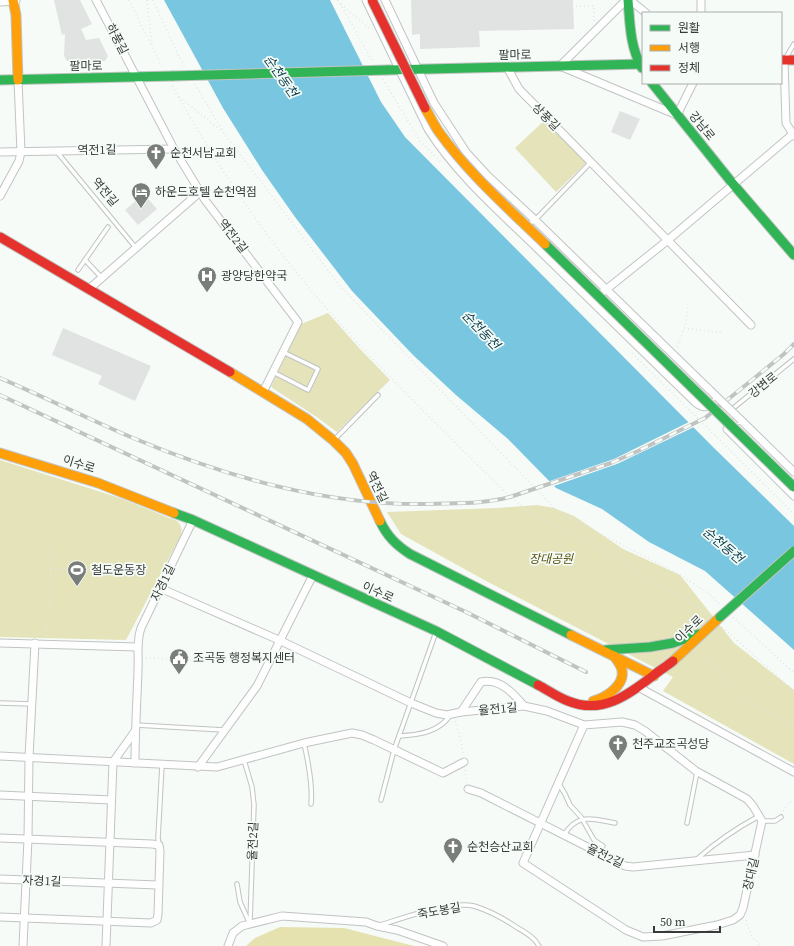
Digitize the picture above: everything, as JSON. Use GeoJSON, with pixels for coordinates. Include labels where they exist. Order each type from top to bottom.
{"type":"FeatureCollection","features":[{"type":"Feature","properties":{"kind":"main road"},"geometry":{"type":"LineString","coordinates":[[372,0],[423,104],[438,131],[456,154],[484,185],[794,487]]}},
{"type":"Feature","properties":{"kind":"main road"},"geometry":{"type":"LineString","coordinates":[[378,0],[413,74],[437,119],[460,152],[487,182],[794,481]]}},
{"type":"Feature","properties":{"kind":"main road"},"geometry":{"type":"LineString","coordinates":[[628,0],[632,42],[642,66]]}},
{"type":"Feature","properties":{"kind":"main road"},"geometry":{"type":"LineString","coordinates":[[15,1],[18,80]]}},
{"type":"Feature","properties":{"kind":"main road","name":"팔마로"},"geometry":{"type":"LineString","coordinates":[[0,80],[506,67],[642,66]]}},
{"type":"Feature","properties":{"kind":"main road","name":"강남로"},"geometry":{"type":"LineString","coordinates":[[653,84],[677,116],[794,256]]}},
{"type":"Feature","properties":{"kind":"main road","name":"역전길"},"geometry":{"type":"LineString","coordinates":[[0,237],[307,419],[346,453],[353,464],[382,525],[390,538],[398,546],[410,554],[458,579],[654,676]]}},
{"type":"Feature","properties":{"kind":"main road","name":"이수로"},"geometry":{"type":"LineString","coordinates":[[0,453],[98,483],[193,520],[436,631],[568,701],[579,705],[603,705],[619,700],[640,688],[676,659],[717,619],[794,551]]}},
{"type":"Feature","properties":{"kind":"main road"},"geometry":{"type":"LineString","coordinates":[[603,650],[658,646],[703,633]]}},
{"type":"Feature","properties":{"kind":"main road"},"geometry":{"type":"LineString","coordinates":[[568,701],[585,702],[601,699],[607,696],[621,681],[622,673],[621,665],[612,654]]}},
{"type":"Feature","properties":{"kind":"street","name":"하풍길"},"geometry":{"type":"LineString","coordinates":[[96,0],[137,77]]}},
{"type":"Feature","properties":{"kind":"street"},"geometry":{"type":"LineString","coordinates":[[366,0],[428,129],[453,164],[494,207],[701,407],[706,407],[716,401],[717,397]]}},
{"type":"Feature","properties":{"kind":"street"},"geometry":{"type":"LineString","coordinates":[[385,0],[434,103],[466,152],[488,176],[794,472]]}},
{"type":"Feature","properties":{"kind":"street"},"geometry":{"type":"LineString","coordinates":[[645,12],[628,0],[560,66],[677,116],[693,84]]}},
{"type":"Feature","properties":{"kind":"street"},"geometry":{"type":"LineString","coordinates":[[701,0],[701,12]]}},
{"type":"Feature","properties":{"kind":"street"},"geometry":{"type":"LineString","coordinates":[[0,2],[15,1]]}},
{"type":"Feature","properties":{"kind":"street"},"geometry":{"type":"LineString","coordinates":[[592,301],[668,240],[793,135],[786,123],[786,60]]}},
{"type":"Feature","properties":{"kind":"street","name":"상풍길"},"geometry":{"type":"LineString","coordinates":[[506,67],[519,89],[750,325]]}},
{"type":"Feature","properties":{"kind":"street","name":"역전2길"},"geometry":{"type":"LineString","coordinates":[[137,77],[174,149],[200,192],[298,322],[263,392]]}},
{"type":"Feature","properties":{"kind":"street"},"geometry":{"type":"LineString","coordinates":[[0,196],[19,161],[21,152],[18,80]]}},
{"type":"Feature","properties":{"kind":"street","name":"역전1길"},"geometry":{"type":"LineString","coordinates":[[0,152],[174,149]]}},
{"type":"Feature","properties":{"kind":"street"},"geometry":{"type":"LineString","coordinates":[[89,289],[200,192]]}},
{"type":"Feature","properties":{"kind":"street"},"geometry":{"type":"LineString","coordinates":[[741,420],[737,421],[727,429],[794,496]]}},
{"type":"Feature","properties":{"kind":"street","name":"자경1길"},"geometry":{"type":"LineString","coordinates":[[135,763],[138,636],[193,520]]}},
{"type":"Feature","properties":{"kind":"street"},"geometry":{"type":"LineString","coordinates":[[198,767],[257,686],[313,575]]}},
{"type":"Feature","properties":{"kind":"street","name":"율전1길"},"geometry":{"type":"LineString","coordinates":[[160,588],[281,641],[411,703],[442,715],[524,706],[547,711],[584,725]]}},
{"type":"Feature","properties":{"kind":"street"},"geometry":{"type":"LineString","coordinates":[[0,642],[137,647]]}},
{"type":"Feature","properties":{"kind":"street"},"geometry":{"type":"LineString","coordinates":[[23,946],[28,839],[29,757],[35,643]]}},
{"type":"Feature","properties":{"kind":"street"},"geometry":{"type":"LineString","coordinates":[[460,712],[481,682],[489,680],[508,689],[524,706]]}},
{"type":"Feature","properties":{"kind":"street"},"geometry":{"type":"LineString","coordinates":[[640,688],[794,772]]}},
{"type":"Feature","properties":{"kind":"street"},"geometry":{"type":"LineString","coordinates":[[743,908],[740,915],[733,920],[717,925],[662,936],[639,937],[523,863],[584,725],[622,722],[635,725],[645,731],[697,772],[747,799],[761,818]]}},
{"type":"Feature","properties":{"kind":"street"},"geometry":{"type":"LineString","coordinates":[[106,946],[113,762],[136,728]]}},
{"type":"Feature","properties":{"kind":"street"},"geometry":{"type":"LineString","coordinates":[[0,756],[217,767],[304,743],[352,733],[362,735],[444,773],[464,762]]}},
{"type":"Feature","properties":{"kind":"street","name":"율전2길"},"geometry":{"type":"LineString","coordinates":[[468,789],[481,793],[625,866],[633,867],[755,856]]}},
{"type":"Feature","properties":{"kind":"street"},"geometry":{"type":"LineString","coordinates":[[0,795],[112,800]]}},
{"type":"Feature","properties":{"kind":"street","name":"장대길"},"geometry":{"type":"LineString","coordinates":[[743,908],[755,856],[761,818]]}},
{"type":"Feature","properties":{"kind":"street"},"geometry":{"type":"LineString","coordinates":[[0,838],[159,845],[158,914],[157,920],[152,923],[0,917]]}},
{"type":"Feature","properties":{"kind":"street","name":"자경1길"},"geometry":{"type":"LineString","coordinates":[[0,879],[158,885]]}},
{"type":"Feature","properties":{"kind":"street","name":"죽도봉길"},"geometry":{"type":"LineString","coordinates":[[228,946],[233,933],[236,930],[250,923],[282,916],[366,922],[397,930],[443,946]]}},
{"type":"Feature","properties":{"kind":"lane"},"geometry":{"type":"LineString","coordinates":[[786,60],[794,44]]}},
{"type":"Feature","properties":{"kind":"lane","name":"역전길"},"geometry":{"type":"LineString","coordinates":[[56,151],[136,248]]}},
{"type":"Feature","properties":{"kind":"lane"},"geometry":{"type":"LineString","coordinates":[[519,230],[535,220],[591,162]]}},
{"type":"Feature","properties":{"kind":"lane"},"geometry":{"type":"LineString","coordinates":[[78,270],[108,227]]}},
{"type":"Feature","properties":{"kind":"lane"},"geometry":{"type":"LineString","coordinates":[[85,260],[102,278]]}},
{"type":"Feature","properties":{"kind":"lane"},"geometry":{"type":"LineString","coordinates":[[273,372],[308,390],[312,383],[318,369],[283,352]]}},
{"type":"Feature","properties":{"kind":"lane","name":"강변로"},"geometry":{"type":"LineString","coordinates":[[731,410],[794,359]]}},
{"type":"Feature","properties":{"kind":"lane"},"geometry":{"type":"LineString","coordinates":[[334,441],[378,395]]}},
{"type":"Feature","properties":{"kind":"lane"},"geometry":{"type":"LineString","coordinates":[[381,800],[394,750],[436,631]]}},
{"type":"Feature","properties":{"kind":"lane"},"geometry":{"type":"LineString","coordinates":[[0,702],[32,704]]}},
{"type":"Feature","properties":{"kind":"lane"},"geometry":{"type":"LineString","coordinates":[[399,736],[418,734],[437,728],[447,721],[452,714]]}},
{"type":"Feature","properties":{"kind":"lane"},"geometry":{"type":"LineString","coordinates":[[136,728],[225,730]]}},
{"type":"Feature","properties":{"kind":"lane"},"geometry":{"type":"LineString","coordinates":[[304,743],[312,796],[311,804]]}},
{"type":"Feature","properties":{"kind":"lane","name":"율전2길"},"geometry":{"type":"LineString","coordinates":[[244,760],[252,787],[254,805],[250,923]]}},
{"type":"Feature","properties":{"kind":"lane"},"geometry":{"type":"LineString","coordinates":[[159,845],[158,838],[162,765]]}},
{"type":"Feature","properties":{"kind":"lane"},"geometry":{"type":"LineString","coordinates":[[687,823],[697,772]]}},
{"type":"Feature","properties":{"kind":"lane"},"geometry":{"type":"LineString","coordinates":[[559,784],[570,805],[582,819],[594,840],[603,846],[600,853]]}},
{"type":"Feature","properties":{"kind":"lane"},"geometry":{"type":"LineString","coordinates":[[695,861],[744,824],[761,818],[775,821],[781,817]]}},
{"type":"Feature","properties":{"kind":"lane"},"geometry":{"type":"LineString","coordinates":[[564,835],[572,824],[582,819],[615,823]]}},
{"type":"Feature","properties":{"kind":"lane"},"geometry":{"type":"LineString","coordinates":[[237,884],[240,902],[250,923]]}},
{"type":"Feature","properties":{"kind":"lane","name":"죽도봉길"},"geometry":{"type":"LineString","coordinates":[[377,926],[457,905],[474,906],[502,917],[530,936],[539,946]]}},
{"type":"Feature","properties":{"kind":"path"},"geometry":{"type":"LineString","coordinates":[[129,0],[152,46],[170,76],[178,96],[237,194],[278,249],[328,311],[383,370],[510,497],[534,515],[636,570],[717,619],[794,691]]}},
{"type":"Feature","properties":{"kind":"path"},"geometry":{"type":"LineString","coordinates":[[148,0],[152,46]]}},
{"type":"Feature","properties":{"kind":"path"},"geometry":{"type":"LineString","coordinates":[[154,0],[179,57],[187,69]]}},
{"type":"Feature","properties":{"kind":"path"},"geometry":{"type":"LineString","coordinates":[[518,0],[519,8]]}},
{"type":"Feature","properties":{"kind":"path"},"geometry":{"type":"LineString","coordinates":[[339,3],[372,30]]}},
{"type":"Feature","properties":{"kind":"path"},"geometry":{"type":"LineString","coordinates":[[484,8],[594,6],[594,23]]}},
{"type":"Feature","properties":{"kind":"path"},"geometry":{"type":"LineString","coordinates":[[194,82],[224,133],[339,285],[557,511],[680,575],[707,592],[724,608]]}},
{"type":"Feature","properties":{"kind":"path"},"geometry":{"type":"LineString","coordinates":[[178,96],[224,133]]}},
{"type":"Feature","properties":{"kind":"path"},"geometry":{"type":"LineString","coordinates":[[673,354],[684,328],[688,306]]}},
{"type":"Feature","properties":{"kind":"path"},"geometry":{"type":"LineString","coordinates":[[684,328],[723,333]]}},
{"type":"Feature","properties":{"kind":"path"},"geometry":{"type":"LineString","coordinates":[[47,644],[52,540]]}},
{"type":"Feature","properties":{"kind":"path"},"geometry":{"type":"LineString","coordinates":[[51,569],[167,574]]}},
{"type":"Feature","properties":{"kind":"path"},"geometry":{"type":"LineString","coordinates":[[729,613],[794,673]]}},
{"type":"Feature","properties":{"kind":"path"},"geometry":{"type":"LineString","coordinates":[[706,656],[747,701],[794,725]]}},
{"type":"Feature","properties":{"kind":"path"},"geometry":{"type":"LineString","coordinates":[[138,657],[250,662]]}},
{"type":"Feature","properties":{"kind":"path"},"geometry":{"type":"LineString","coordinates":[[452,714],[461,741],[468,789]]}},
{"type":"Feature","properties":{"kind":"path"},"geometry":{"type":"LineString","coordinates":[[781,817],[783,810],[789,802],[794,802]]}},
{"type":"Feature","properties":{"kind":"path"},"geometry":{"type":"LineString","coordinates":[[743,908],[752,937],[762,946]]}},
{"type":"Feature","properties":{"kind":"green space"},"geometry":{"type":"Polygon","coordinates":[[[546,119],[587,162],[556,192],[515,148],[546,119]]]}},
{"type":"Feature","properties":{"kind":"green space"},"geometry":{"type":"Polygon","coordinates":[[[328,313],[390,380],[337,432],[271,387],[301,324],[328,313]]]}},
{"type":"Feature","properties":{"kind":"green space","name":"철도운동장"},"geometry":{"type":"Polygon","coordinates":[[[0,460],[120,498],[179,523],[182,533],[126,640],[0,637],[0,460]]]}},
{"type":"Feature","properties":{"kind":"green space","name":"장대공원"},"geometry":{"type":"Polygon","coordinates":[[[537,505],[554,508],[574,516],[623,549],[680,575],[734,643],[794,690],[794,764],[663,691],[673,677],[488,582],[401,534],[387,512],[537,505]]]}},
{"type":"Feature","properties":{"kind":"shaded area"},"geometry":{"type":"Polygon","coordinates":[[[280,927],[344,928],[414,946],[246,946],[255,938],[280,927]]]}},
{"type":"Feature","properties":{"kind":"water","name":"순천동천"},"geometry":{"type":"Polygon","coordinates":[[[164,0],[330,0],[381,102],[405,137],[714,448],[794,526],[794,650],[705,571],[649,542],[602,509],[556,488],[508,439],[456,395],[413,355],[352,291],[295,217],[262,170],[223,108],[164,0]]]}},
{"type":"Feature","properties":{"kind":"pier"},"geometry":{"type":"Polygon","coordinates":[[[691,421],[696,426],[617,464],[551,487],[547,482],[614,459],[691,421]]]}},
{"type":"Feature","properties":{"kind":"building"},"geometry":{"type":"Polygon","coordinates":[[[54,0],[80,0],[92,24],[81,29],[86,40],[99,38],[108,56],[105,61],[67,61],[64,56],[65,34],[62,35],[54,0]]]}},
{"type":"Feature","properties":{"kind":"building"},"geometry":{"type":"Polygon","coordinates":[[[411,0],[573,0],[574,29],[479,31],[480,47],[420,49],[420,34],[412,35],[411,0]]]}},
{"type":"Feature","properties":{"kind":"building"},"geometry":{"type":"Polygon","coordinates":[[[620,111],[640,119],[630,140],[611,132],[620,111]]]}},
{"type":"Feature","properties":{"kind":"building","name":"하운드호텔 순천역점"},"geometry":{"type":"Polygon","coordinates":[[[144,194],[157,209],[138,225],[125,210],[144,194]]]}},
{"type":"Feature","properties":{"kind":"building"},"geometry":{"type":"Polygon","coordinates":[[[63,328],[151,366],[135,401],[98,384],[102,376],[52,355],[63,328]]]}},
{"type":"Feature","properties":{"kind":"railway"},"geometry":{"type":"LineString","coordinates":[[0,378],[133,438],[168,452],[241,477],[315,494],[353,500],[429,504],[470,503],[510,497],[611,463],[636,452],[705,418],[784,354],[794,344]]}},
{"type":"Feature","properties":{"kind":"railway"},"geometry":{"type":"LineString","coordinates":[[0,395],[466,612],[586,672]]}},
{"type":"Feature","properties":{"kind":"traffic: fast"},"geometry":{"type":"LineString","coordinates":[[628,0],[633,44],[642,68]]}},
{"type":"Feature","properties":{"kind":"traffic: fast"},"geometry":{"type":"LineString","coordinates":[[387,70],[642,64]]}},
{"type":"Feature","properties":{"kind":"traffic: fast"},"geometry":{"type":"LineString","coordinates":[[173,76],[387,70]]}},
{"type":"Feature","properties":{"kind":"traffic: fast"},"geometry":{"type":"LineString","coordinates":[[0,80],[173,76]]}},
{"type":"Feature","properties":{"kind":"traffic: fast"},"geometry":{"type":"LineString","coordinates":[[653,84],[733,184],[794,255]]}},
{"type":"Feature","properties":{"kind":"traffic: fast"},"geometry":{"type":"LineString","coordinates":[[545,244],[794,487]]}},
{"type":"Feature","properties":{"kind":"traffic: fast"},"geometry":{"type":"LineString","coordinates":[[174,513],[193,520],[436,631],[538,685]]}},
{"type":"Feature","properties":{"kind":"traffic: fast"},"geometry":{"type":"LineString","coordinates":[[380,521],[392,540],[410,554],[571,635]]}},
{"type":"Feature","properties":{"kind":"traffic: fast"},"geometry":{"type":"LineString","coordinates":[[720,617],[794,551]]}},
{"type":"Feature","properties":{"kind":"traffic: fast"},"geometry":{"type":"LineString","coordinates":[[605,650],[650,647],[673,643],[699,634]]}},
{"type":"Feature","properties":{"kind":"traffic: slow"},"geometry":{"type":"LineString","coordinates":[[13,0],[16,15],[18,80]]}},
{"type":"Feature","properties":{"kind":"traffic: slow"},"geometry":{"type":"LineString","coordinates":[[425,108],[439,132],[463,162],[489,190],[545,244]]}},
{"type":"Feature","properties":{"kind":"traffic: slow"},"geometry":{"type":"LineString","coordinates":[[230,372],[307,419],[334,441],[346,453],[353,464],[380,521]]}},
{"type":"Feature","properties":{"kind":"traffic: slow"},"geometry":{"type":"LineString","coordinates":[[0,453],[98,483],[174,513]]}},
{"type":"Feature","properties":{"kind":"traffic: slow"},"geometry":{"type":"LineString","coordinates":[[673,661],[720,617]]}},
{"type":"Feature","properties":{"kind":"traffic: slow"},"geometry":{"type":"LineString","coordinates":[[571,635],[654,676]]}},
{"type":"Feature","properties":{"kind":"traffic: slow"},"geometry":{"type":"LineString","coordinates":[[593,701],[608,694],[620,681],[622,670],[620,664],[614,656]]}},
{"type":"Feature","properties":{"kind":"traffic: jam"},"geometry":{"type":"LineString","coordinates":[[372,0],[425,108]]}},
{"type":"Feature","properties":{"kind":"traffic: jam"},"geometry":{"type":"LineString","coordinates":[[782,60],[794,60]]}},
{"type":"Feature","properties":{"kind":"traffic: jam"},"geometry":{"type":"LineString","coordinates":[[0,237],[230,372]]}},
{"type":"Feature","properties":{"kind":"traffic: jam"},"geometry":{"type":"LineString","coordinates":[[538,685],[564,699],[580,705],[592,706],[614,701],[624,696],[673,661]]}},
{"type":"Feature","properties":{"kind":"place","name":"순천서남교회"},"geometry":{"type":"Point","coordinates":[156,170]}},
{"type":"Feature","properties":{"kind":"place","name":"하운드호텔 순천역점"},"geometry":{"type":"Point","coordinates":[141,209]}},
{"type":"Feature","properties":{"kind":"place","name":"광양당한약국"},"geometry":{"type":"Point","coordinates":[207,293]}},
{"type":"Feature","properties":{"kind":"place","name":"철도운동장"},"geometry":{"type":"Point","coordinates":[77,587]}},
{"type":"Feature","properties":{"kind":"place","name":"조곡동 행정복지센터"},"geometry":{"type":"Point","coordinates":[179,675]}},
{"type":"Feature","properties":{"kind":"place","name":"천주교조곡성당"},"geometry":{"type":"Point","coordinates":[618,761]}},
{"type":"Feature","properties":{"kind":"place","name":"순천승산교회"},"geometry":{"type":"Point","coordinates":[453,864]}}]}
